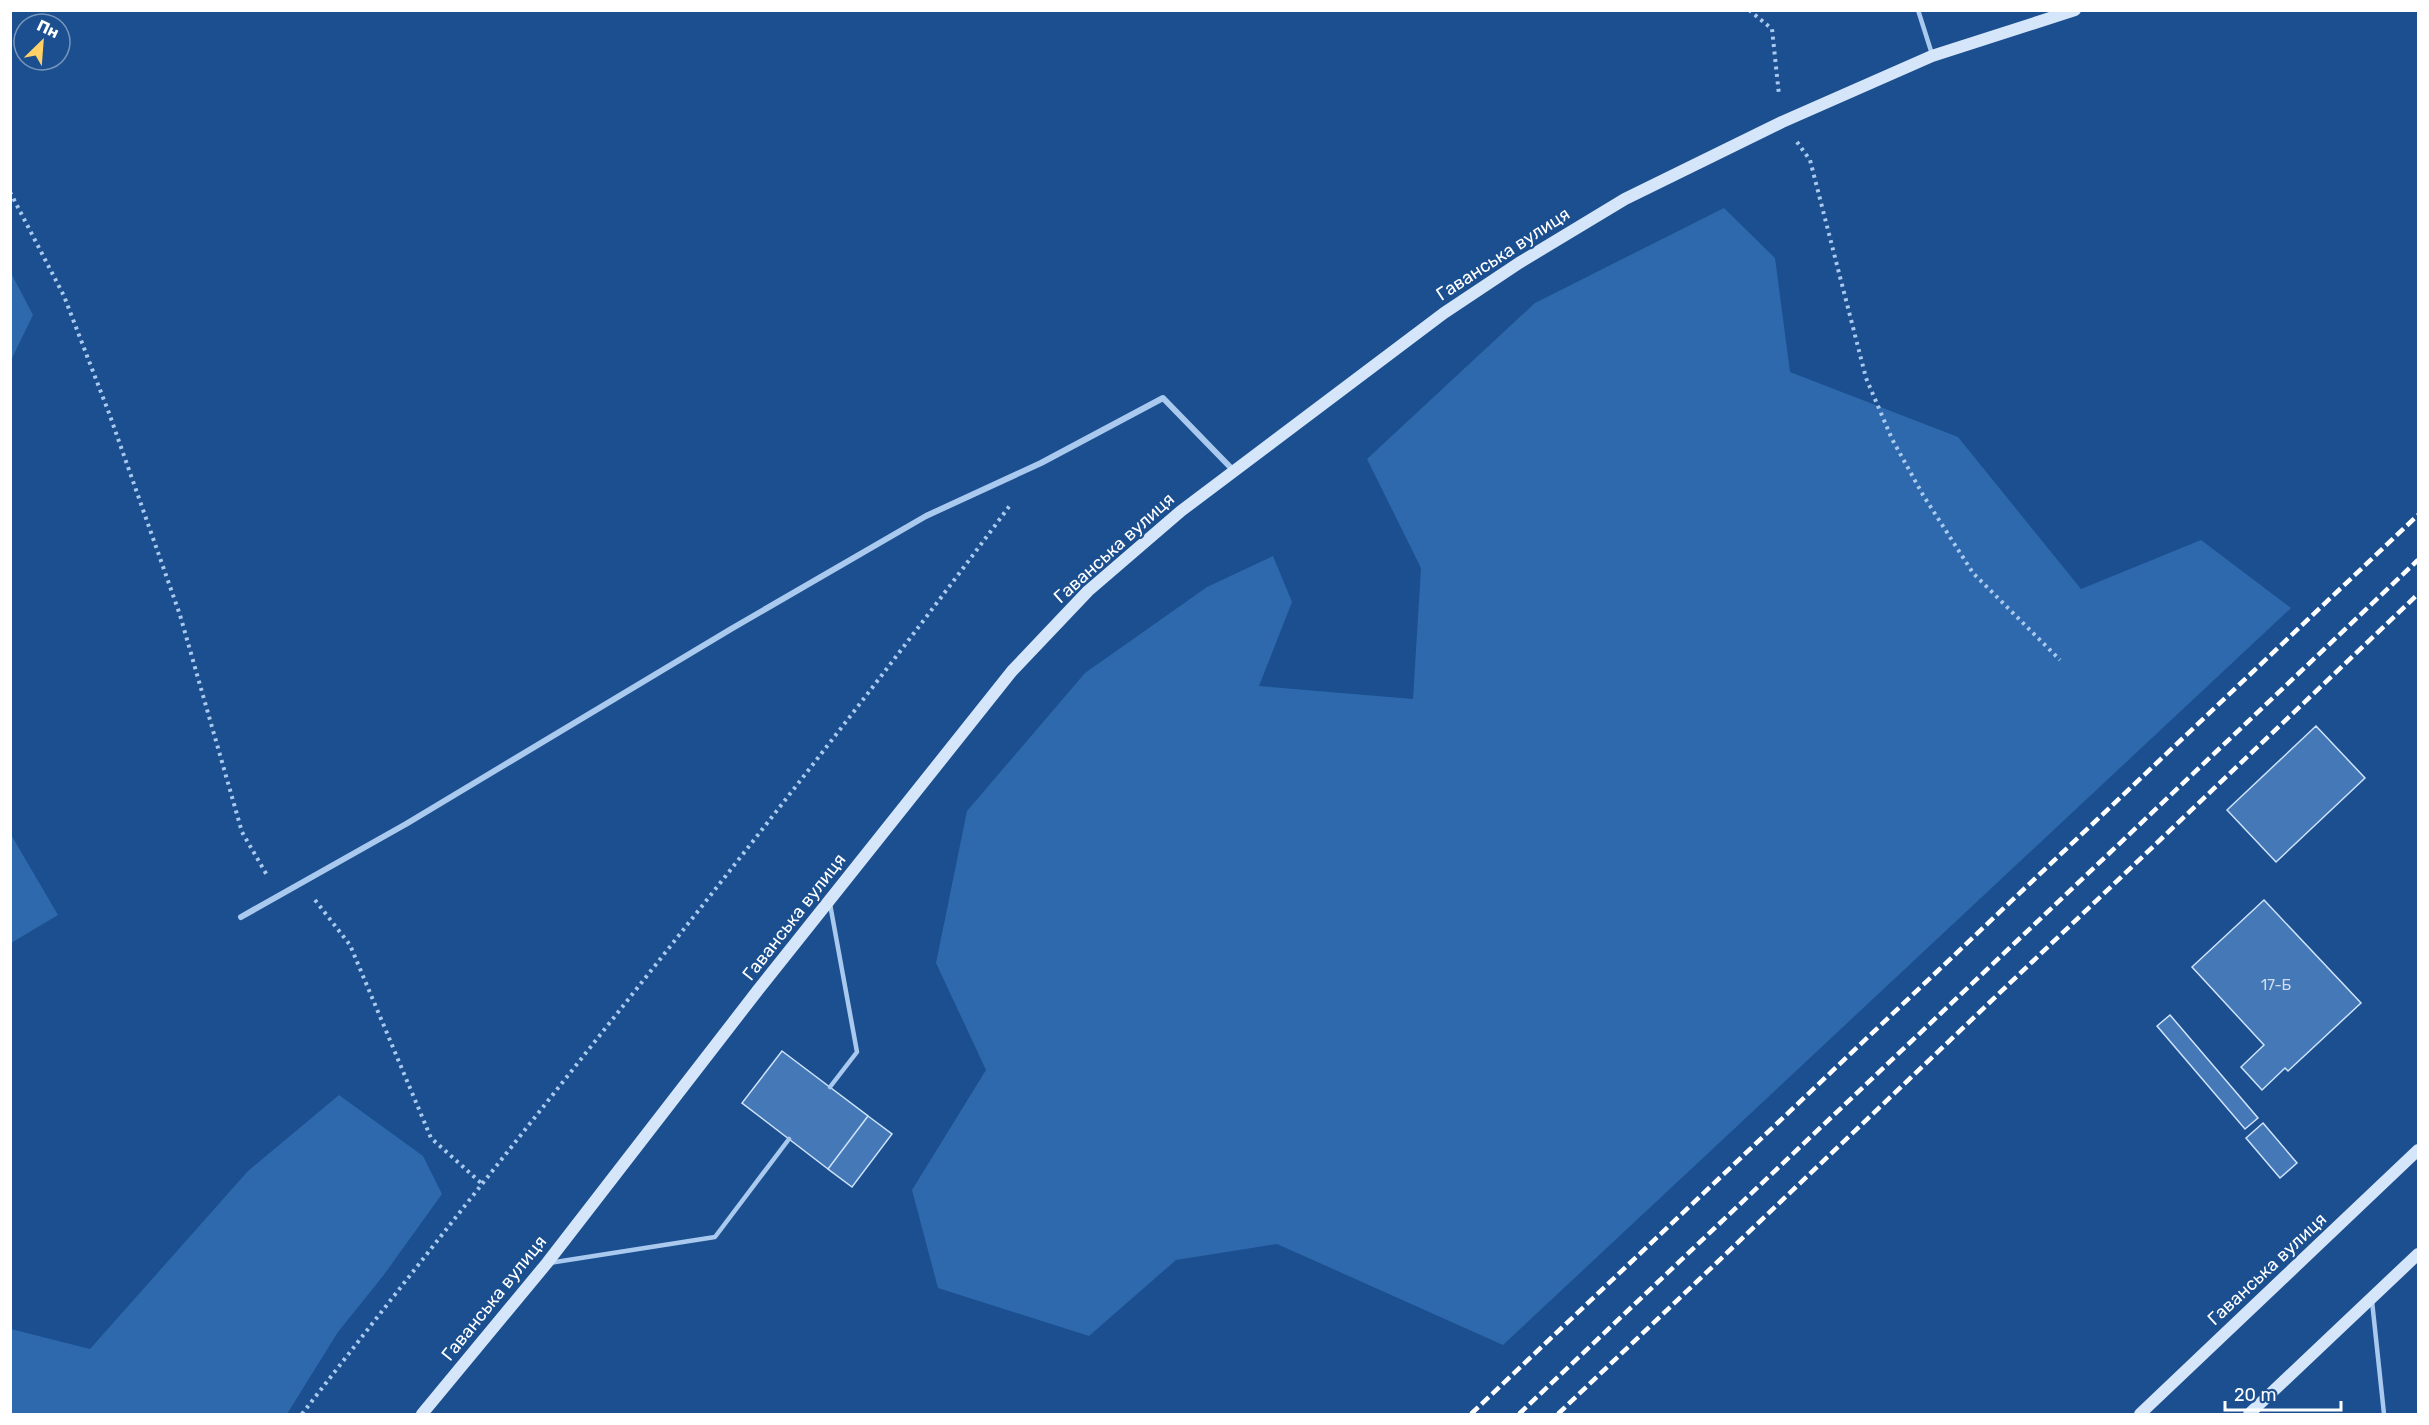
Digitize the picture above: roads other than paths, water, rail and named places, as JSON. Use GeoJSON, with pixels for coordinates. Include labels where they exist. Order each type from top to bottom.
{"type":"FeatureCollection","features":[{"type":"Feature","properties":{"kind":"main road","name":"Гаванська вулиця"},"geometry":{"type":"LineString","coordinates":[[422,1414],[547,1263],[1012,671],[1088,591],[1181,511],[1444,313],[1519,263],[1625,199],[1782,122],[1932,56],[2075,10]]}},
{"type":"Feature","properties":{"kind":"main road","name":"Гаванська вулиця"},"geometry":{"type":"LineString","coordinates":[[2140,1414],[2418,1150]]}},
{"type":"Feature","properties":{"kind":"main road"},"geometry":{"type":"LineString","coordinates":[[2249,1414],[2418,1254]]}},
{"type":"Feature","properties":{"kind":"street"},"geometry":{"type":"LineString","coordinates":[[241,917],[406,825],[731,629],[926,516],[1041,463],[1163,398],[1234,471]]}},
{"type":"Feature","properties":{"kind":"lane"},"geometry":{"type":"LineString","coordinates":[[1918,10],[1932,56]]}},
{"type":"Feature","properties":{"kind":"lane"},"geometry":{"type":"LineString","coordinates":[[830,901],[857,1052],[830,1087]]}},
{"type":"Feature","properties":{"kind":"lane"},"geometry":{"type":"LineString","coordinates":[[547,1263],[714,1237],[789,1139]]}},
{"type":"Feature","properties":{"kind":"lane"},"geometry":{"type":"LineString","coordinates":[[2372,1298],[2384,1414]]}},
{"type":"Feature","properties":{"kind":"railway"},"geometry":{"type":"LineString","coordinates":[[1471,1414],[2418,515]]}},
{"type":"Feature","properties":{"kind":"railway"},"geometry":{"type":"LineString","coordinates":[[1519,1414],[2418,560]]}},
{"type":"Feature","properties":{"kind":"railway"},"geometry":{"type":"LineString","coordinates":[[1558,1414],[2418,594]]}}]}
